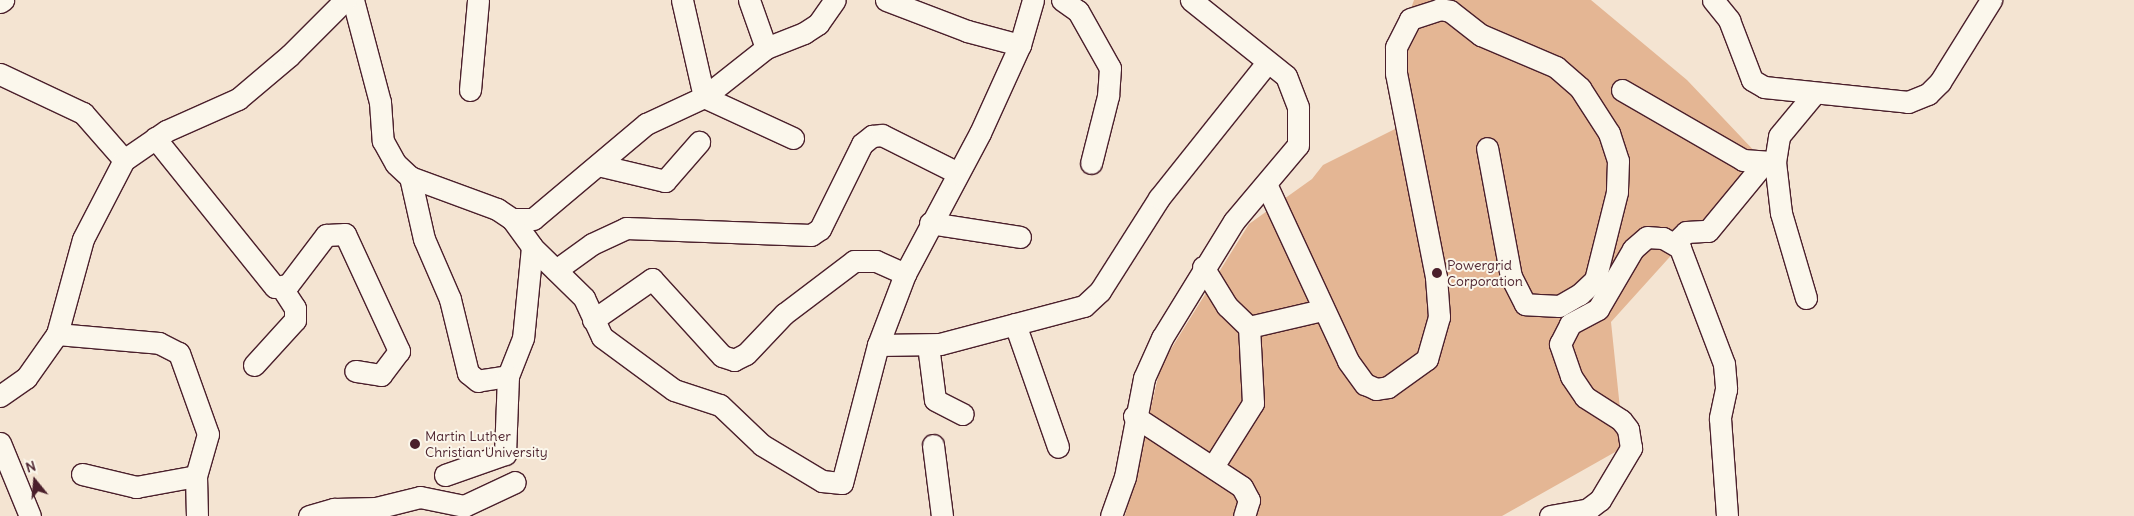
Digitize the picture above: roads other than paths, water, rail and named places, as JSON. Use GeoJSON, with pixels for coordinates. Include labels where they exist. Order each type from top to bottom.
{"type":"FeatureCollection","features":[{"type":"Feature","properties":{"kind":"street"},"geometry":{"type":"LineString","coordinates":[[0,396],[26,378],[56,334],[83,239],[124,160],[155,138],[238,99],[290,56],[345,0]]}},
{"type":"Feature","properties":{"kind":"street"},"geometry":{"type":"LineString","coordinates":[[353,0],[380,102],[383,141],[396,164],[410,177],[479,199],[512,219],[532,247],[584,298],[602,337],[659,380],[720,405],[762,445],[833,485],[842,483],[847,476],[878,345],[905,274],[930,223],[958,173],[1020,45],[1033,0]]}},
{"type":"Feature","properties":{"kind":"street"},"geometry":{"type":"LineString","coordinates":[[470,90],[478,0]]}},
{"type":"Feature","properties":{"kind":"street"},"geometry":{"type":"LineString","coordinates":[[682,0],[704,97]]}},
{"type":"Feature","properties":{"kind":"street"},"geometry":{"type":"LineString","coordinates":[[749,0],[766,48]]}},
{"type":"Feature","properties":{"kind":"street"},"geometry":{"type":"LineString","coordinates":[[512,219],[533,219],[646,124],[704,97],[766,48],[804,34],[818,24],[835,0]]}},
{"type":"Feature","properties":{"kind":"street"},"geometry":{"type":"LineString","coordinates":[[886,0],[967,31],[1020,45]]}},
{"type":"Feature","properties":{"kind":"street"},"geometry":{"type":"LineString","coordinates":[[1062,0],[1078,11],[1110,68],[1108,96],[1091,163]]}},
{"type":"Feature","properties":{"kind":"street"},"geometry":{"type":"LineString","coordinates":[[1111,516],[1125,477],[1134,416],[1162,338],[1203,267],[1266,184],[1287,164],[1298,145],[1300,131],[1298,107],[1286,76],[1266,64],[1191,0]]}},
{"type":"Feature","properties":{"kind":"street"},"geometry":{"type":"LineString","coordinates":[[1713,0],[1729,20],[1752,80],[1764,87],[1813,95],[1908,102],[1928,94],[1991,0]]}},
{"type":"Feature","properties":{"kind":"street"},"geometry":{"type":"LineString","coordinates":[[1266,184],[1322,310],[1348,361],[1365,384],[1376,389],[1388,388],[1427,359],[1439,317],[1436,277],[1395,56],[1402,30],[1410,19],[1440,9],[1450,11],[1481,35],[1529,53],[1570,77],[1613,141],[1618,172],[1602,261],[1595,280],[1580,294],[1559,306],[1525,304],[1511,277],[1487,148]]}},
{"type":"Feature","properties":{"kind":"street"},"geometry":{"type":"LineString","coordinates":[[878,345],[928,345],[1084,306],[1100,291],[1159,198],[1266,64]]}},
{"type":"Feature","properties":{"kind":"street"},"geometry":{"type":"LineString","coordinates":[[0,74],[83,113],[124,160]]}},
{"type":"Feature","properties":{"kind":"street"},"geometry":{"type":"LineString","coordinates":[[1622,90],[1743,160],[1770,162]]}},
{"type":"Feature","properties":{"kind":"street"},"geometry":{"type":"LineString","coordinates":[[1676,242],[1686,232],[1708,231],[1770,162],[1779,136],[1813,95]]}},
{"type":"Feature","properties":{"kind":"street"},"geometry":{"type":"LineString","coordinates":[[704,97],[793,138]]}},
{"type":"Feature","properties":{"kind":"street"},"geometry":{"type":"LineString","coordinates":[[556,270],[592,244],[626,228],[811,235],[820,229],[862,144],[872,136],[882,135],[958,173]]}},
{"type":"Feature","properties":{"kind":"street"},"geometry":{"type":"LineString","coordinates":[[155,138],[266,280],[282,288],[295,308],[295,320],[254,366]]}},
{"type":"Feature","properties":{"kind":"street"},"geometry":{"type":"LineString","coordinates":[[598,165],[665,181],[699,142]]}},
{"type":"Feature","properties":{"kind":"street"},"geometry":{"type":"LineString","coordinates":[[1770,162],[1781,213],[1806,298]]}},
{"type":"Feature","properties":{"kind":"street"},"geometry":{"type":"LineString","coordinates":[[410,177],[424,239],[450,299],[468,374],[478,382],[508,376]]}},
{"type":"Feature","properties":{"kind":"street"},"geometry":{"type":"LineString","coordinates":[[930,223],[1020,237]]}},
{"type":"Feature","properties":{"kind":"street"},"geometry":{"type":"LineString","coordinates":[[282,288],[326,235],[345,234],[399,351],[382,376],[354,371]]}},
{"type":"Feature","properties":{"kind":"street"},"geometry":{"type":"LineString","coordinates":[[1550,516],[1588,509],[1600,500],[1631,448],[1621,420],[1585,397],[1571,376],[1561,336],[1570,324],[1598,309],[1640,241],[1647,237],[1676,242]]}},
{"type":"Feature","properties":{"kind":"street"},"geometry":{"type":"LineString","coordinates":[[1676,242],[1725,370],[1720,418],[1727,516]]}},
{"type":"Feature","properties":{"kind":"street"},"geometry":{"type":"LineString","coordinates":[[445,475],[505,454],[508,376],[522,338],[532,247]]}},
{"type":"Feature","properties":{"kind":"street"},"geometry":{"type":"LineString","coordinates":[[593,320],[652,279],[722,356],[734,360],[746,354],[784,314],[854,261],[876,262],[905,274]]}},
{"type":"Feature","properties":{"kind":"street"},"geometry":{"type":"LineString","coordinates":[[1203,267],[1227,306],[1249,327],[1253,403],[1214,465]]}},
{"type":"Feature","properties":{"kind":"street"},"geometry":{"type":"LineString","coordinates":[[1249,327],[1322,310]]}},
{"type":"Feature","properties":{"kind":"street"},"geometry":{"type":"LineString","coordinates":[[1015,324],[1058,447]]}},
{"type":"Feature","properties":{"kind":"street"},"geometry":{"type":"LineString","coordinates":[[56,334],[159,343],[179,353],[208,434],[196,476],[197,516]]}},
{"type":"Feature","properties":{"kind":"street"},"geometry":{"type":"LineString","coordinates":[[928,345],[935,400],[963,414]]}},
{"type":"Feature","properties":{"kind":"street"},"geometry":{"type":"LineString","coordinates":[[1134,416],[1214,465],[1248,493],[1244,516]]}},
{"type":"Feature","properties":{"kind":"street"},"geometry":{"type":"LineString","coordinates":[[0,443],[30,516]]}},
{"type":"Feature","properties":{"kind":"street"},"geometry":{"type":"LineString","coordinates":[[933,445],[942,516]]}},
{"type":"Feature","properties":{"kind":"street"},"geometry":{"type":"LineString","coordinates":[[82,474],[136,487],[196,476]]}},
{"type":"Feature","properties":{"kind":"street"},"geometry":{"type":"LineString","coordinates":[[309,516],[334,509],[376,508],[420,497],[464,506],[515,482]]}},
{"type":"Feature","properties":{"kind":"place","name":"Powergrid Corporation"},"geometry":{"type":"Point","coordinates":[1437,273]}},
{"type":"Feature","properties":{"kind":"place","name":"Martin Luther Christian University"},"geometry":{"type":"Point","coordinates":[415,444]}}]}
